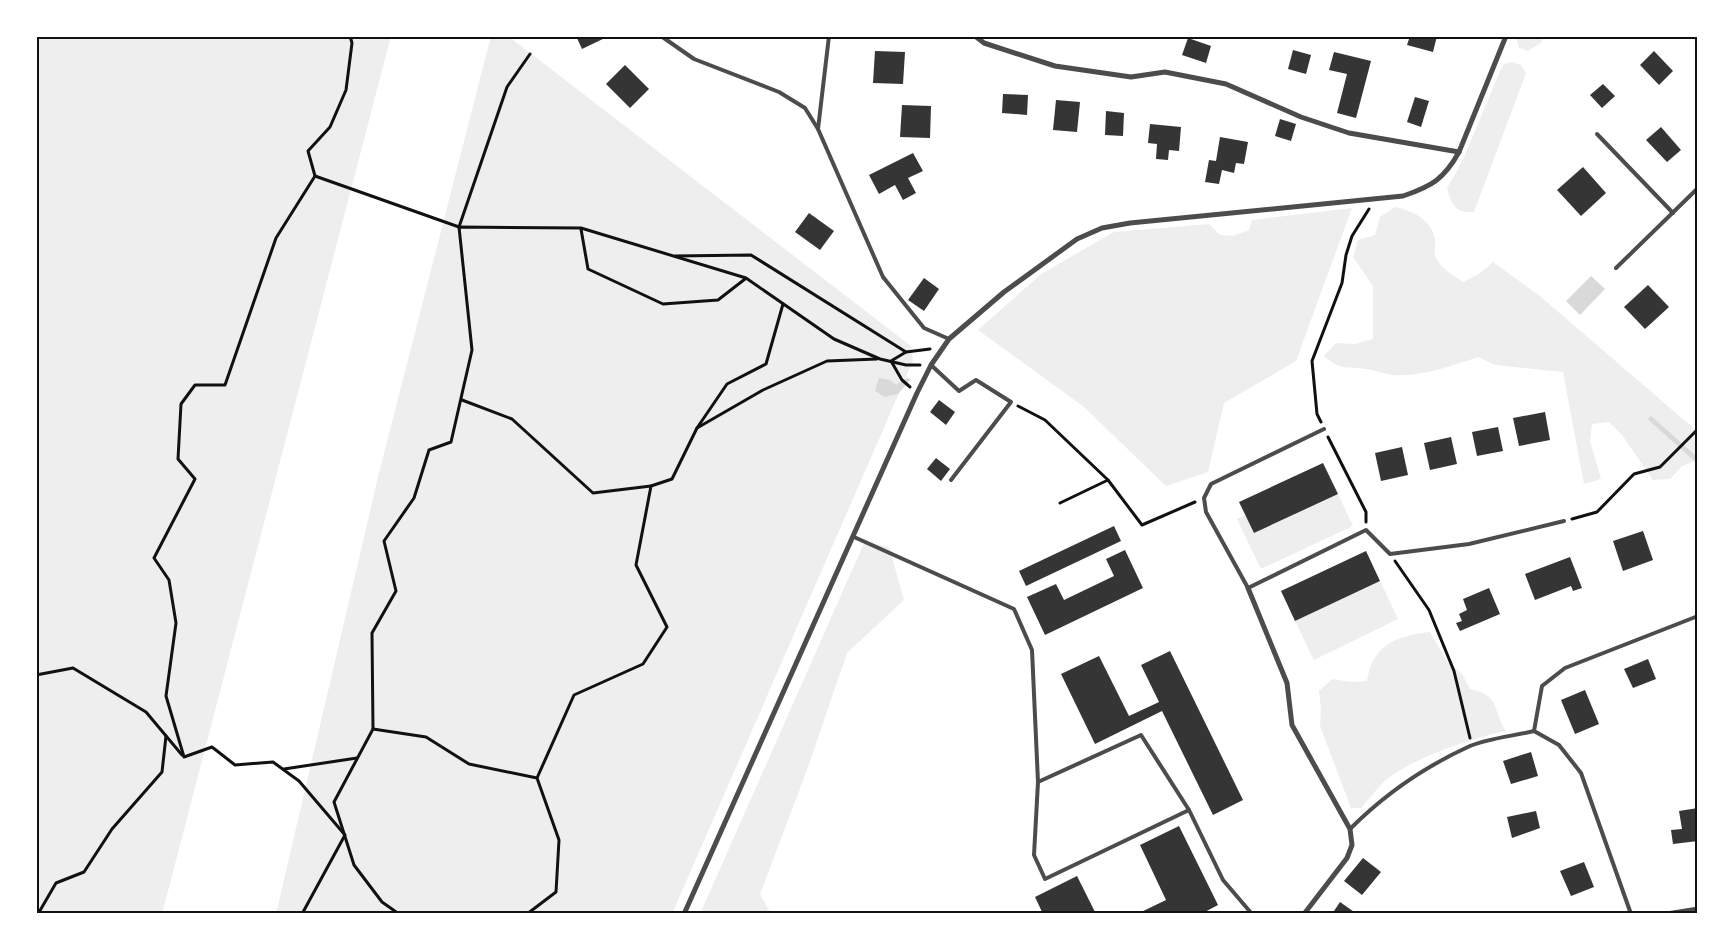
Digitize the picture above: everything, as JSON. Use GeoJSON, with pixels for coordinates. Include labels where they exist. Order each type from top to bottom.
{"type":"FeatureCollection","features":[{"type":"Feature","properties":{"kind":"street"},"geometry":{"type":"LineString","coordinates":[[975,36],[984,43],[1055,66],[1131,77],[1165,72],[1226,84],[1301,117],[1350,132],[1459,152]]}},
{"type":"Feature","properties":{"kind":"street"},"geometry":{"type":"LineString","coordinates":[[684,914],[931,366],[949,339],[1004,292],[1077,239],[1112,226],[1403,196],[1438,181],[1450,168],[1459,152],[1506,36]]}},
{"type":"Feature","properties":{"kind":"street"},"geometry":{"type":"LineString","coordinates":[[1248,588],[1287,683],[1292,725],[1350,829],[1352,845],[1347,858],[1304,914]]}},
{"type":"Feature","properties":{"kind":"street"},"geometry":{"type":"LineString","coordinates":[[1667,914],[1698,909]]}},
{"type":"Feature","properties":{"kind":"lane"},"geometry":{"type":"LineString","coordinates":[[661,36],[694,59],[779,92],[805,108],[818,129],[883,277],[924,328],[949,339]]}},
{"type":"Feature","properties":{"kind":"lane"},"geometry":{"type":"LineString","coordinates":[[818,129],[829,36]]}},
{"type":"Feature","properties":{"kind":"lane"},"geometry":{"type":"LineString","coordinates":[[1596,134],[1673,213]]}},
{"type":"Feature","properties":{"kind":"lane"},"geometry":{"type":"LineString","coordinates":[[1616,268],[1698,188]]}},
{"type":"Feature","properties":{"kind":"lane"},"geometry":{"type":"LineString","coordinates":[[931,366],[959,391],[976,380],[1011,402],[950,480]]}},
{"type":"Feature","properties":{"kind":"lane"},"geometry":{"type":"LineString","coordinates":[[1324,429],[1211,484],[1204,498],[1206,512],[1248,588],[1366,530],[1390,554],[1469,544],[1564,521]]}},
{"type":"Feature","properties":{"kind":"lane"},"geometry":{"type":"LineString","coordinates":[[854,537],[1014,609],[1032,650],[1038,782],[1034,856],[1045,879],[1189,810]]}},
{"type":"Feature","properties":{"kind":"lane"},"geometry":{"type":"LineString","coordinates":[[1534,731],[1542,686],[1565,668],[1698,616]]}},
{"type":"Feature","properties":{"kind":"lane"},"geometry":{"type":"LineString","coordinates":[[1350,829],[1367,812],[1408,781],[1472,746],[1534,731],[1559,744],[1582,773],[1630,914]]}},
{"type":"Feature","properties":{"kind":"lane"},"geometry":{"type":"LineString","coordinates":[[1038,782],[1141,735],[1189,810],[1223,880],[1252,914]]}},
{"type":"Feature","properties":{"kind":"path"},"geometry":{"type":"LineString","coordinates":[[184,757],[166,696],[176,623],[169,580],[154,558],[195,479],[178,459],[181,404],[195,385],[225,385],[276,238],[315,176],[308,152],[330,127],[346,90],[352,43],[350,36]]}},
{"type":"Feature","properties":{"kind":"path"},"geometry":{"type":"LineString","coordinates":[[399,914],[382,902],[354,865],[334,802],[373,729],[372,633],[396,591],[384,541],[414,498],[429,450],[452,442],[462,400],[472,350],[459,227],[507,87],[530,54]]}},
{"type":"Feature","properties":{"kind":"path"},"geometry":{"type":"LineString","coordinates":[[315,176],[459,227],[581,228],[746,278],[834,339],[880,359]]}},
{"type":"Feature","properties":{"kind":"path"},"geometry":{"type":"LineString","coordinates":[[1366,530],[1366,512],[1317,414],[1312,361],[1342,283],[1346,255],[1352,236],[1374,200]]}},
{"type":"Feature","properties":{"kind":"path"},"geometry":{"type":"LineString","coordinates":[[581,228],[588,269],[663,304],[718,300],[746,278]]}},
{"type":"Feature","properties":{"kind":"path"},"geometry":{"type":"LineString","coordinates":[[672,256],[751,255],[906,352]]}},
{"type":"Feature","properties":{"kind":"path"},"geometry":{"type":"LineString","coordinates":[[462,400],[512,419],[593,493],[651,486],[672,479],[696,428],[727,384],[766,364],[783,304]]}},
{"type":"Feature","properties":{"kind":"path"},"geometry":{"type":"LineString","coordinates":[[891,361],[906,352],[943,347]]}},
{"type":"Feature","properties":{"kind":"path"},"geometry":{"type":"LineString","coordinates":[[696,428],[763,390],[827,361],[880,359],[931,366]]}},
{"type":"Feature","properties":{"kind":"path"},"geometry":{"type":"LineString","coordinates":[[891,361],[902,380],[909,386]]}},
{"type":"Feature","properties":{"kind":"path"},"geometry":{"type":"LineString","coordinates":[[1011,402],[1045,420],[1108,480],[1142,525],[1204,498]]}},
{"type":"Feature","properties":{"kind":"path"},"geometry":{"type":"LineString","coordinates":[[1564,521],[1597,512],[1634,474],[1660,467],[1698,429]]}},
{"type":"Feature","properties":{"kind":"path"},"geometry":{"type":"LineString","coordinates":[[1060,503],[1108,480]]}},
{"type":"Feature","properties":{"kind":"path"},"geometry":{"type":"LineString","coordinates":[[527,914],[556,892],[559,840],[537,778],[574,694],[642,664],[667,628],[636,565],[651,486]]}},
{"type":"Feature","properties":{"kind":"path"},"geometry":{"type":"LineString","coordinates":[[1390,554],[1429,610],[1454,670],[1472,746]]}},
{"type":"Feature","properties":{"kind":"path"},"geometry":{"type":"LineString","coordinates":[[36,675],[74,668],[146,712],[184,757]]}},
{"type":"Feature","properties":{"kind":"path"},"geometry":{"type":"LineString","coordinates":[[373,729],[426,737],[469,764],[537,778]]}},
{"type":"Feature","properties":{"kind":"path"},"geometry":{"type":"LineString","coordinates":[[38,914],[56,884],[84,872],[112,828],[162,772],[166,736]]}},
{"type":"Feature","properties":{"kind":"path"},"geometry":{"type":"LineString","coordinates":[[184,757],[212,747],[235,765],[274,762],[299,781],[345,835]]}},
{"type":"Feature","properties":{"kind":"path"},"geometry":{"type":"LineString","coordinates":[[284,770],[357,758]]}},
{"type":"Feature","properties":{"kind":"path"},"geometry":{"type":"LineString","coordinates":[[302,914],[345,835]]}},
{"type":"Feature","properties":{"kind":"shaded area"},"geometry":{"type":"Polygon","coordinates":[[[36,36],[391,36],[162,914],[36,914],[36,36]]]}},
{"type":"Feature","properties":{"kind":"shaded area"},"geometry":{"type":"Polygon","coordinates":[[[491,36],[508,36],[911,346],[913,361],[672,914],[276,914],[378,477],[491,36]]]}},
{"type":"Feature","properties":{"kind":"shaded area"},"geometry":{"type":"Polygon","coordinates":[[[1516,36],[1544,36],[1541,43],[1528,51],[1519,48],[1516,36]]]}},
{"type":"Feature","properties":{"kind":"shaded area"},"geometry":{"type":"Polygon","coordinates":[[[1512,62],[1521,65],[1526,73],[1474,212],[1463,211],[1455,206],[1447,188],[1462,162],[1504,64],[1512,62]]]}},
{"type":"Feature","properties":{"kind":"shaded area"},"geometry":{"type":"Polygon","coordinates":[[[1395,207],[1415,214],[1430,226],[1435,239],[1435,253],[1439,263],[1463,282],[1479,274],[1493,262],[1541,297],[1698,432],[1698,460],[1682,466],[1670,479],[1653,480],[1622,435],[1609,422],[1592,424],[1590,441],[1601,479],[1584,484],[1563,372],[1495,365],[1478,357],[1425,373],[1392,375],[1339,366],[1324,356],[1336,343],[1355,344],[1373,339],[1373,286],[1353,257],[1358,240],[1375,235],[1380,217],[1395,207]]]}},
{"type":"Feature","properties":{"kind":"shaded area"},"geometry":{"type":"Polygon","coordinates":[[[1352,208],[1296,361],[1224,403],[1208,472],[1166,486],[1084,407],[978,330],[1041,274],[1114,232],[1209,224],[1220,235],[1233,236],[1249,230],[1252,220],[1352,208]]]}},
{"type":"Feature","properties":{"kind":"shaded area"},"geometry":{"type":"Polygon","coordinates":[[[1591,276],[1605,289],[1580,315],[1566,301],[1591,276]]]}},
{"type":"Feature","properties":{"kind":"shaded area"},"geometry":{"type":"Polygon","coordinates":[[[879,378],[890,380],[896,385],[907,378],[911,379],[898,394],[885,397],[875,391],[879,378]]]}},
{"type":"Feature","properties":{"kind":"shaded area"},"geometry":{"type":"Polygon","coordinates":[[[1338,494],[1353,526],[1261,569],[1237,519],[1246,515],[1255,533],[1338,494]]]}},
{"type":"Feature","properties":{"kind":"shaded area"},"geometry":{"type":"Polygon","coordinates":[[[865,541],[889,547],[904,600],[847,653],[807,770],[760,894],[771,914],[700,914],[865,541]]]}},
{"type":"Feature","properties":{"kind":"shaded area"},"geometry":{"type":"Polygon","coordinates":[[[1380,581],[1398,619],[1314,660],[1295,621],[1380,581]]]}},
{"type":"Feature","properties":{"kind":"shaded area"},"geometry":{"type":"Polygon","coordinates":[[[1430,632],[1448,663],[1462,674],[1470,689],[1487,695],[1491,699],[1506,731],[1444,749],[1413,763],[1387,779],[1361,808],[1351,808],[1320,726],[1319,691],[1332,679],[1350,682],[1367,681],[1375,658],[1388,644],[1407,636],[1430,632]]]}},
{"type":"Feature","properties":{"kind":"building"},"geometry":{"type":"Polygon","coordinates":[[[576,36],[609,36],[582,49],[576,36]]]}},
{"type":"Feature","properties":{"kind":"building"},"geometry":{"type":"Polygon","coordinates":[[[1410,36],[1437,36],[1433,52],[1407,45],[1410,36]]]}},
{"type":"Feature","properties":{"kind":"building"},"geometry":{"type":"Polygon","coordinates":[[[1188,38],[1211,46],[1206,63],[1182,55],[1188,38]]]}},
{"type":"Feature","properties":{"kind":"building"},"geometry":{"type":"Polygon","coordinates":[[[1293,50],[1311,55],[1306,74],[1288,69],[1293,50]]]}},
{"type":"Feature","properties":{"kind":"building"},"geometry":{"type":"Polygon","coordinates":[[[875,51],[905,52],[903,84],[873,83],[875,51]]]}},
{"type":"Feature","properties":{"kind":"building"},"geometry":{"type":"Polygon","coordinates":[[[1654,51],[1673,71],[1659,85],[1640,65],[1654,51]]]}},
{"type":"Feature","properties":{"kind":"building"},"geometry":{"type":"Polygon","coordinates":[[[1334,52],[1371,61],[1356,118],[1337,113],[1347,74],[1329,70],[1334,52]]]}},
{"type":"Feature","properties":{"kind":"building"},"geometry":{"type":"Polygon","coordinates":[[[625,65],[649,89],[630,108],[606,84],[625,65]]]}},
{"type":"Feature","properties":{"kind":"building"},"geometry":{"type":"Polygon","coordinates":[[[1603,84],[1615,96],[1602,108],[1590,95],[1603,84]]]}},
{"type":"Feature","properties":{"kind":"building"},"geometry":{"type":"Polygon","coordinates":[[[1003,94],[1028,95],[1027,115],[1002,113],[1003,94]]]}},
{"type":"Feature","properties":{"kind":"building"},"geometry":{"type":"Polygon","coordinates":[[[1415,97],[1429,101],[1421,127],[1407,122],[1415,97]]]}},
{"type":"Feature","properties":{"kind":"building"},"geometry":{"type":"Polygon","coordinates":[[[1056,100],[1080,102],[1077,132],[1053,130],[1056,100]]]}},
{"type":"Feature","properties":{"kind":"building"},"geometry":{"type":"Polygon","coordinates":[[[902,105],[931,106],[930,138],[900,137],[902,105]]]}},
{"type":"Feature","properties":{"kind":"building"},"geometry":{"type":"Polygon","coordinates":[[[1106,111],[1124,113],[1123,136],[1105,135],[1106,111]]]}},
{"type":"Feature","properties":{"kind":"building"},"geometry":{"type":"Polygon","coordinates":[[[1280,119],[1296,124],[1291,141],[1275,136],[1280,119]]]}},
{"type":"Feature","properties":{"kind":"building"},"geometry":{"type":"Polygon","coordinates":[[[1150,124],[1181,127],[1179,151],[1169,150],[1168,160],[1156,159],[1157,144],[1148,143],[1150,124]]]}},
{"type":"Feature","properties":{"kind":"building"},"geometry":{"type":"Polygon","coordinates":[[[1661,127],[1681,150],[1667,162],[1646,140],[1661,127]]]}},
{"type":"Feature","properties":{"kind":"building"},"geometry":{"type":"Polygon","coordinates":[[[1220,137],[1248,142],[1244,164],[1236,163],[1234,173],[1222,170],[1219,184],[1205,182],[1209,160],[1216,161],[1220,137]]]}},
{"type":"Feature","properties":{"kind":"building"},"geometry":{"type":"Polygon","coordinates":[[[913,153],[923,171],[908,178],[916,193],[903,200],[895,185],[879,194],[869,175],[913,153]]]}},
{"type":"Feature","properties":{"kind":"building"},"geometry":{"type":"Polygon","coordinates":[[[1583,167],[1606,193],[1581,216],[1557,190],[1583,167]]]}},
{"type":"Feature","properties":{"kind":"building"},"geometry":{"type":"Polygon","coordinates":[[[809,213],[834,231],[820,250],[795,232],[809,213]]]}},
{"type":"Feature","properties":{"kind":"building"},"geometry":{"type":"Polygon","coordinates":[[[924,278],[939,289],[924,311],[908,300],[924,278]]]}},
{"type":"Feature","properties":{"kind":"building"},"geometry":{"type":"Polygon","coordinates":[[[1648,285],[1669,307],[1645,329],[1624,307],[1648,285]]]}},
{"type":"Feature","properties":{"kind":"building"},"geometry":{"type":"Polygon","coordinates":[[[939,400],[955,412],[946,425],[930,412],[939,400]]]}},
{"type":"Feature","properties":{"kind":"building"},"geometry":{"type":"Polygon","coordinates":[[[1545,412],[1550,440],[1519,446],[1513,418],[1545,412]]]}},
{"type":"Feature","properties":{"kind":"building"},"geometry":{"type":"Polygon","coordinates":[[[1498,427],[1503,451],[1477,456],[1472,432],[1498,427]]]}},
{"type":"Feature","properties":{"kind":"building"},"geometry":{"type":"Polygon","coordinates":[[[1451,437],[1457,464],[1430,470],[1424,443],[1451,437]]]}},
{"type":"Feature","properties":{"kind":"building"},"geometry":{"type":"Polygon","coordinates":[[[1402,447],[1408,475],[1381,481],[1375,453],[1402,447]]]}},
{"type":"Feature","properties":{"kind":"building"},"geometry":{"type":"Polygon","coordinates":[[[936,458],[950,469],[941,481],[927,469],[936,458]]]}},
{"type":"Feature","properties":{"kind":"building"},"geometry":{"type":"Polygon","coordinates":[[[1323,463],[1338,494],[1254,533],[1239,502],[1323,463]]]}},
{"type":"Feature","properties":{"kind":"building"},"geometry":{"type":"Polygon","coordinates":[[[1114,526],[1121,541],[1026,586],[1019,571],[1114,526]]]}},
{"type":"Feature","properties":{"kind":"building"},"geometry":{"type":"Polygon","coordinates":[[[1643,531],[1653,560],[1623,571],[1613,541],[1643,531]]]}},
{"type":"Feature","properties":{"kind":"building"},"geometry":{"type":"Polygon","coordinates":[[[1125,550],[1143,588],[1045,635],[1027,597],[1056,584],[1064,600],[1114,576],[1106,559],[1125,550]]]}},
{"type":"Feature","properties":{"kind":"building"},"geometry":{"type":"Polygon","coordinates":[[[1366,551],[1380,581],[1295,621],[1281,591],[1366,551]]]}},
{"type":"Feature","properties":{"kind":"building"},"geometry":{"type":"Polygon","coordinates":[[[1570,557],[1582,588],[1573,591],[1571,586],[1535,600],[1525,574],[1570,557]]]}},
{"type":"Feature","properties":{"kind":"building"},"geometry":{"type":"Polygon","coordinates":[[[1489,588],[1500,614],[1460,631],[1456,623],[1462,621],[1459,614],[1467,610],[1463,599],[1489,588]]]}},
{"type":"Feature","properties":{"kind":"building"},"geometry":{"type":"Polygon","coordinates":[[[1170,651],[1243,800],[1213,815],[1162,711],[1095,744],[1061,674],[1099,656],[1129,716],[1159,702],[1141,665],[1170,651]]]}},
{"type":"Feature","properties":{"kind":"building"},"geometry":{"type":"Polygon","coordinates":[[[1648,659],[1656,679],[1633,688],[1624,669],[1648,659]]]}},
{"type":"Feature","properties":{"kind":"building"},"geometry":{"type":"Polygon","coordinates":[[[1585,690],[1599,724],[1575,734],[1561,700],[1585,690]]]}},
{"type":"Feature","properties":{"kind":"building"},"geometry":{"type":"Polygon","coordinates":[[[1531,752],[1538,776],[1511,784],[1503,761],[1531,752]]]}},
{"type":"Feature","properties":{"kind":"building"},"geometry":{"type":"Polygon","coordinates":[[[1698,808],[1698,841],[1673,844],[1671,830],[1682,829],[1679,811],[1698,808]]]}},
{"type":"Feature","properties":{"kind":"building"},"geometry":{"type":"Polygon","coordinates":[[[1536,811],[1540,828],[1512,838],[1507,817],[1536,811]]]}},
{"type":"Feature","properties":{"kind":"building"},"geometry":{"type":"Polygon","coordinates":[[[1179,826],[1218,905],[1201,914],[1137,914],[1166,900],[1140,845],[1179,826]]]}},
{"type":"Feature","properties":{"kind":"building"},"geometry":{"type":"Polygon","coordinates":[[[1363,858],[1381,872],[1362,895],[1344,881],[1363,858]]]}},
{"type":"Feature","properties":{"kind":"building"},"geometry":{"type":"Polygon","coordinates":[[[1584,862],[1594,887],[1571,896],[1560,871],[1584,862]]]}},
{"type":"Feature","properties":{"kind":"building"},"geometry":{"type":"Polygon","coordinates":[[[1077,876],[1096,914],[1043,914],[1035,897],[1077,876]]]}},
{"type":"Feature","properties":{"kind":"building"},"geometry":{"type":"Polygon","coordinates":[[[1340,902],[1357,914],[1332,914],[1340,902]]]}},
{"type":"Feature","properties":{"kind":"waterway"},"geometry":{"type":"LineString","coordinates":[[1651,419],[1698,461]]}}]}
